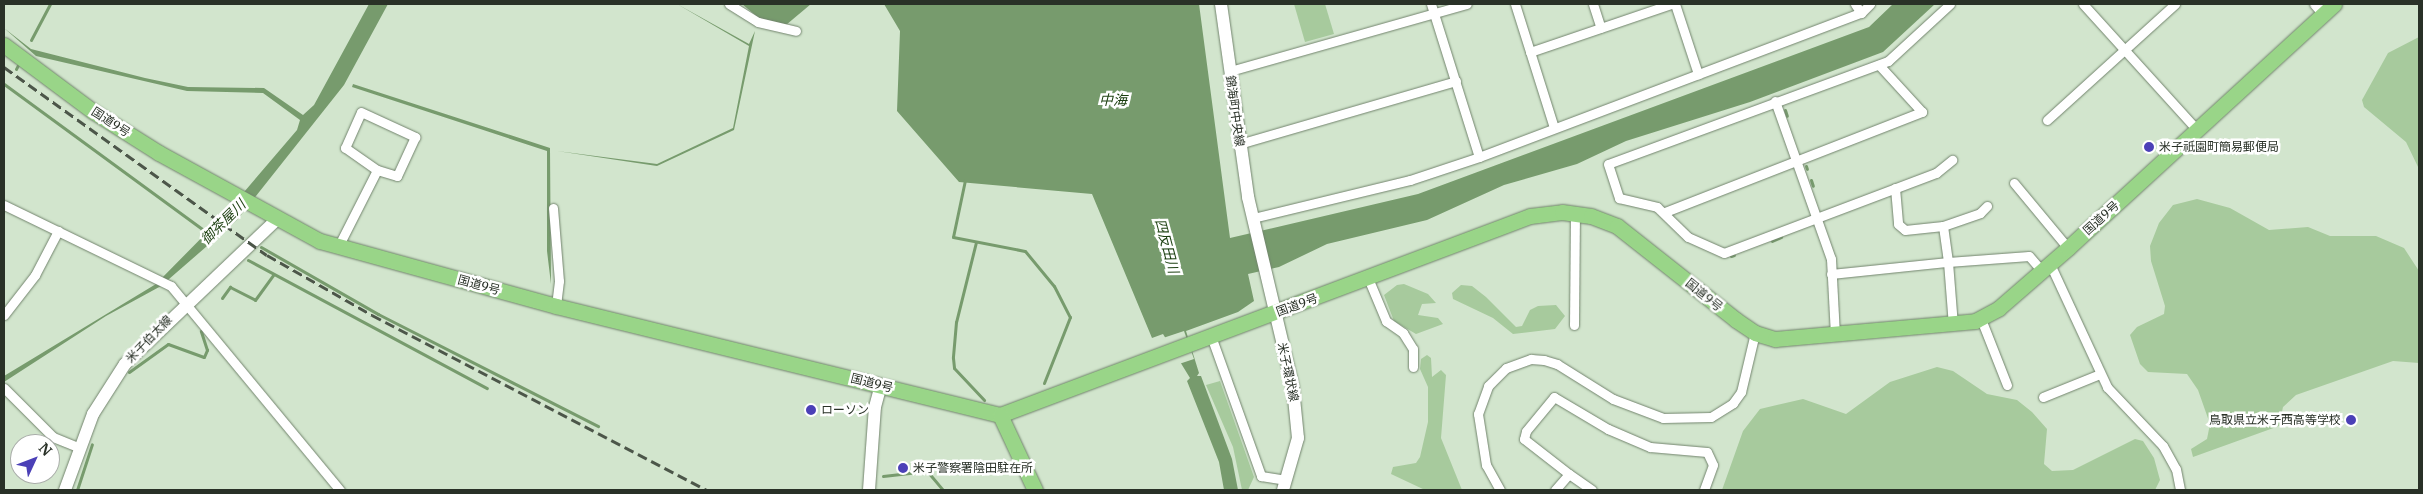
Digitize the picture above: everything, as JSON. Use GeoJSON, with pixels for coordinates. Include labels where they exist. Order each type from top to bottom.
{"type":"FeatureCollection","features":[{"type":"Feature","properties":{"kind":"highway","name":"国道9号"},"geometry":{"type":"LineString","coordinates":[[4,45],[94,112],[232,196],[276,220],[338,247],[556,306],[1000,415],[1276,313],[1530,216],[1575,214],[1617,226],[1755,333],[1788,340],[1953,325],[1981,319],[2000,308],[2198,131],[2325,7]]}},
{"type":"Feature","properties":{"kind":"highway"},"geometry":{"type":"LineString","coordinates":[[1000,415],[1035,490]]}},
{"type":"Feature","properties":{"kind":"main road","name":"錦海町中央線"},"geometry":{"type":"LineString","coordinates":[[1222,4],[1240,144],[1253,218],[1267,274]]}},
{"type":"Feature","properties":{"kind":"main road","name":"米子伯太線"},"geometry":{"type":"LineString","coordinates":[[65,490],[100,400],[117,374],[186,302],[276,220]]}},
{"type":"Feature","properties":{"kind":"main road","name":"米子環状線"},"geometry":{"type":"LineString","coordinates":[[1267,274],[1296,416],[1298,438],[1284,485]]}},
{"type":"Feature","properties":{"kind":"main road"},"geometry":{"type":"LineString","coordinates":[[869,490],[875,406],[881,385]]}},
{"type":"Feature","properties":{"kind":"street"},"geometry":{"type":"LineString","coordinates":[[730,4],[758,22],[796,31]]}},
{"type":"Feature","properties":{"kind":"street"},"geometry":{"type":"LineString","coordinates":[[1431,4],[1479,156]]}},
{"type":"Feature","properties":{"kind":"street"},"geometry":{"type":"LineString","coordinates":[[1230,71],[1467,4]]}},
{"type":"Feature","properties":{"kind":"street"},"geometry":{"type":"LineString","coordinates":[[1514,4],[1554,128]]}},
{"type":"Feature","properties":{"kind":"street"},"geometry":{"type":"LineString","coordinates":[[1593,4],[1600,28]]}},
{"type":"Feature","properties":{"kind":"street"},"geometry":{"type":"LineString","coordinates":[[1530,52],[1671,4]]}},
{"type":"Feature","properties":{"kind":"street"},"geometry":{"type":"LineString","coordinates":[[1675,4],[1698,74]]}},
{"type":"Feature","properties":{"kind":"street"},"geometry":{"type":"LineString","coordinates":[[1855,4],[1861,13]]}},
{"type":"Feature","properties":{"kind":"street"},"geometry":{"type":"LineString","coordinates":[[1253,218],[1410,180],[1861,13],[1870,4]]}},
{"type":"Feature","properties":{"kind":"street"},"geometry":{"type":"LineString","coordinates":[[1950,4],[1888,61],[1608,164],[1619,198],[1665,212],[1688,237],[1724,254],[1936,173],[1952,160]]}},
{"type":"Feature","properties":{"kind":"street"},"geometry":{"type":"LineString","coordinates":[[2083,4],[2198,131]]}},
{"type":"Feature","properties":{"kind":"street"},"geometry":{"type":"LineString","coordinates":[[2047,120],[2175,4]]}},
{"type":"Feature","properties":{"kind":"street"},"geometry":{"type":"LineString","coordinates":[[1665,212],[1922,112],[1879,65]]}},
{"type":"Feature","properties":{"kind":"street"},"geometry":{"type":"LineString","coordinates":[[1240,144],[1456,81]]}},
{"type":"Feature","properties":{"kind":"street"},"geometry":{"type":"LineString","coordinates":[[1775,101],[1818,217],[1831,274],[1835,337]]}},
{"type":"Feature","properties":{"kind":"street"},"geometry":{"type":"LineString","coordinates":[[361,112],[415,136],[397,176],[377,170],[345,148],[361,112]]}},
{"type":"Feature","properties":{"kind":"street"},"geometry":{"type":"LineString","coordinates":[[338,247],[377,170]]}},
{"type":"Feature","properties":{"kind":"street"},"geometry":{"type":"LineString","coordinates":[[2014,183],[2068,248]]}},
{"type":"Feature","properties":{"kind":"street"},"geometry":{"type":"LineString","coordinates":[[1895,188],[1900,227],[1926,230],[1943,226],[1980,213],[1987,206]]}},
{"type":"Feature","properties":{"kind":"street"},"geometry":{"type":"LineString","coordinates":[[4,205],[155,276],[171,286],[340,490]]}},
{"type":"Feature","properties":{"kind":"street"},"geometry":{"type":"LineString","coordinates":[[553,208],[559,281],[556,306]]}},
{"type":"Feature","properties":{"kind":"street"},"geometry":{"type":"LineString","coordinates":[[1574,325],[1575,214]]}},
{"type":"Feature","properties":{"kind":"street"},"geometry":{"type":"LineString","coordinates":[[1943,226],[1953,325]]}},
{"type":"Feature","properties":{"kind":"street"},"geometry":{"type":"LineString","coordinates":[[4,315],[35,275],[58,231]]}},
{"type":"Feature","properties":{"kind":"street"},"geometry":{"type":"LineString","coordinates":[[1831,274],[2030,256],[2046,268],[2111,394],[2143,421],[2163,446],[2176,469],[2180,490]]}},
{"type":"Feature","properties":{"kind":"street"},"geometry":{"type":"LineString","coordinates":[[1368,278],[1386,321],[1402,333],[1413,349],[1413,368]]}},
{"type":"Feature","properties":{"kind":"street"},"geometry":{"type":"LineString","coordinates":[[1981,319],[2007,385]]}},
{"type":"Feature","properties":{"kind":"street"},"geometry":{"type":"LineString","coordinates":[[1500,490],[1486,465],[1478,414],[1488,386],[1506,368],[1531,359],[1544,360],[1557,364],[1612,399],[1663,418],[1711,416],[1732,403],[1741,392],[1755,333]]}},
{"type":"Feature","properties":{"kind":"street"},"geometry":{"type":"LineString","coordinates":[[1211,336],[1262,476],[1284,485]]}},
{"type":"Feature","properties":{"kind":"street"},"geometry":{"type":"LineString","coordinates":[[2043,397],[2100,374]]}},
{"type":"Feature","properties":{"kind":"street"},"geometry":{"type":"LineString","coordinates":[[4,388],[54,437],[80,448]]}},
{"type":"Feature","properties":{"kind":"street"},"geometry":{"type":"LineString","coordinates":[[1592,490],[1568,474],[1524,439],[1526,431],[1554,397],[1608,429],[1650,447],[1707,452],[1713,465],[1704,490]]}},
{"type":"Feature","properties":{"kind":"street"},"geometry":{"type":"LineString","coordinates":[[1555,490],[1568,474]]}},
{"type":"Feature","properties":{"kind":"shaded area"},"geometry":{"type":"Polygon","coordinates":[[[1294,4],[1325,4],[1334,34],[1305,42],[1294,4]]]}},
{"type":"Feature","properties":{"kind":"shaded area"},"geometry":{"type":"Polygon","coordinates":[[[2419,37],[2419,169],[2406,142],[2364,107],[2362,100],[2388,53],[2419,37]]]}},
{"type":"Feature","properties":{"kind":"shaded area"},"geometry":{"type":"Polygon","coordinates":[[[2197,199],[2230,208],[2269,230],[2308,227],[2330,236],[2376,236],[2404,248],[2419,271],[2419,363],[2393,361],[2296,395],[2283,407],[2279,426],[2193,457],[2191,449],[2207,439],[2210,424],[2198,390],[2187,374],[2148,372],[2140,364],[2130,335],[2137,327],[2164,314],[2165,306],[2151,261],[2150,246],[2159,223],[2173,205],[2197,199]]]}},
{"type":"Feature","properties":{"kind":"shaded area"},"geometry":{"type":"Polygon","coordinates":[[[1404,284],[1428,294],[1436,303],[1422,304],[1418,315],[1438,318],[1443,324],[1416,334],[1394,321],[1384,295],[1397,285],[1404,284]]]}},
{"type":"Feature","properties":{"kind":"shaded area"},"geometry":{"type":"Polygon","coordinates":[[[1461,285],[1472,286],[1516,327],[1522,326],[1530,310],[1538,306],[1556,305],[1565,316],[1555,329],[1513,334],[1493,318],[1453,299],[1452,293],[1461,285]]]}},
{"type":"Feature","properties":{"kind":"shaded area"},"geometry":{"type":"Polygon","coordinates":[[[1427,355],[1431,358],[1432,377],[1441,370],[1446,375],[1441,438],[1462,490],[1425,490],[1391,474],[1393,467],[1416,463],[1420,457],[1428,422],[1428,387],[1420,369],[1421,359],[1427,355]]]}},
{"type":"Feature","properties":{"kind":"shaded area"},"geometry":{"type":"Polygon","coordinates":[[[1937,367],[1953,371],[1987,394],[2017,400],[2032,412],[2047,429],[2044,464],[2052,471],[2073,470],[2135,439],[2143,441],[2154,458],[2160,480],[2155,490],[1722,490],[1743,431],[1760,409],[1803,399],[1846,414],[1890,382],[1937,367]]]}},
{"type":"Feature","properties":{"kind":"shaded area"},"geometry":{"type":"Polygon","coordinates":[[[1220,381],[1254,477],[1248,490],[1242,490],[1233,447],[1206,385],[1220,381]]]}},
{"type":"Feature","properties":{"kind":"water","name":"御茶屋川"},"geometry":{"type":"Polygon","coordinates":[[[369,4],[388,4],[344,85],[237,220],[161,286],[106,316],[4,382],[4,376],[156,284],[227,212],[297,130],[300,120],[263,93],[187,91],[36,56],[4,28],[31,49],[145,78],[188,87],[264,88],[303,115],[314,105],[369,4]]]}},
{"type":"Feature","properties":{"kind":"water"},"geometry":{"type":"Polygon","coordinates":[[[677,4],[749,44],[755,31],[734,130],[657,166],[557,151],[657,164],[733,128],[749,46],[677,4]]]}},
{"type":"Feature","properties":{"kind":"water"},"geometry":{"type":"Polygon","coordinates":[[[742,4],[811,4],[786,25],[761,20],[742,4]]]}},
{"type":"Feature","properties":{"kind":"water","name":"中海"},"geometry":{"type":"Polygon","coordinates":[[[884,4],[1199,4],[1230,238],[1418,194],[1869,27],[1893,4],[1935,4],[1883,52],[1750,102],[1626,141],[1577,164],[1504,185],[1427,220],[1327,244],[1279,267],[1248,274],[1254,301],[1238,312],[1186,331],[1199,373],[1197,376],[1201,376],[1232,459],[1238,490],[1224,490],[1219,462],[1187,381],[1190,378],[1163,334],[1152,338],[1092,194],[959,182],[897,111],[900,31],[884,4]]]}},
{"type":"Feature","properties":{"kind":"water"},"geometry":{"type":"Polygon","coordinates":[[[353,84],[550,148],[551,284],[547,251],[547,151],[352,87],[353,84]]]}},
{"type":"Feature","properties":{"kind":"pier"},"geometry":{"type":"Polygon","coordinates":[[[1184,331],[1194,359],[1176,365],[1163,338],[1184,331]]]}},
{"type":"Feature","properties":{"kind":"waterway"},"geometry":{"type":"LineString","coordinates":[[31,40],[50,4]]}},
{"type":"Feature","properties":{"kind":"waterway"},"geometry":{"type":"LineString","coordinates":[[16,69],[18,65]]}},
{"type":"Feature","properties":{"kind":"waterway","name":"御茶屋川"},"geometry":{"type":"LineString","coordinates":[[4,84],[209,234]]}},
{"type":"Feature","properties":{"kind":"waterway"},"geometry":{"type":"LineString","coordinates":[[1785,110],[1787,116]]}},
{"type":"Feature","properties":{"kind":"waterway"},"geometry":{"type":"LineString","coordinates":[[965,180],[953,237],[1025,251],[1054,286],[1070,317],[1044,383]]}},
{"type":"Feature","properties":{"kind":"waterway"},"geometry":{"type":"LineString","coordinates":[[1811,180],[1813,186]]}},
{"type":"Feature","properties":{"kind":"waterway"},"geometry":{"type":"LineString","coordinates":[[1772,241],[1781,237]]}},
{"type":"Feature","properties":{"kind":"waterway"},"geometry":{"type":"LineString","coordinates":[[976,242],[956,322],[953,358],[954,368],[984,400]]}},
{"type":"Feature","properties":{"kind":"waterway"},"geometry":{"type":"LineString","coordinates":[[261,247],[378,314],[598,426]]}},
{"type":"Feature","properties":{"kind":"waterway"},"geometry":{"type":"LineString","coordinates":[[248,260],[487,388]]}},
{"type":"Feature","properties":{"kind":"waterway"},"geometry":{"type":"LineString","coordinates":[[222,298],[230,287],[255,300],[273,275]]}},
{"type":"Feature","properties":{"kind":"waterway"},"geometry":{"type":"LineString","coordinates":[[129,372],[168,344],[204,357],[207,350],[201,331]]}},
{"type":"Feature","properties":{"kind":"waterway"},"geometry":{"type":"LineString","coordinates":[[77,490],[92,444]]}},
{"type":"Feature","properties":{"kind":"waterway"},"geometry":{"type":"LineString","coordinates":[[883,476],[927,471],[943,490]]}},
{"type":"Feature","properties":{"kind":"railway"},"geometry":{"type":"LineString","coordinates":[[4,67],[267,255],[372,315],[707,490]]}},
{"type":"Feature","properties":{"kind":"place","name":"米子祇園町簡易郵便局"},"geometry":{"type":"Point","coordinates":[2149,147]}},
{"type":"Feature","properties":{"kind":"place","name":"ローソン"},"geometry":{"type":"Point","coordinates":[811,410]}},
{"type":"Feature","properties":{"kind":"place","name":"鳥取県立米子西高等学校"},"geometry":{"type":"Point","coordinates":[2351,420]}},
{"type":"Feature","properties":{"kind":"place","name":"米子警察署陰田駐在所"},"geometry":{"type":"Point","coordinates":[903,468]}},
{"type":"Feature","properties":{"kind":"water label","name":"四反田川"},"geometry":{"type":"Point","coordinates":[1167,246]}}]}
